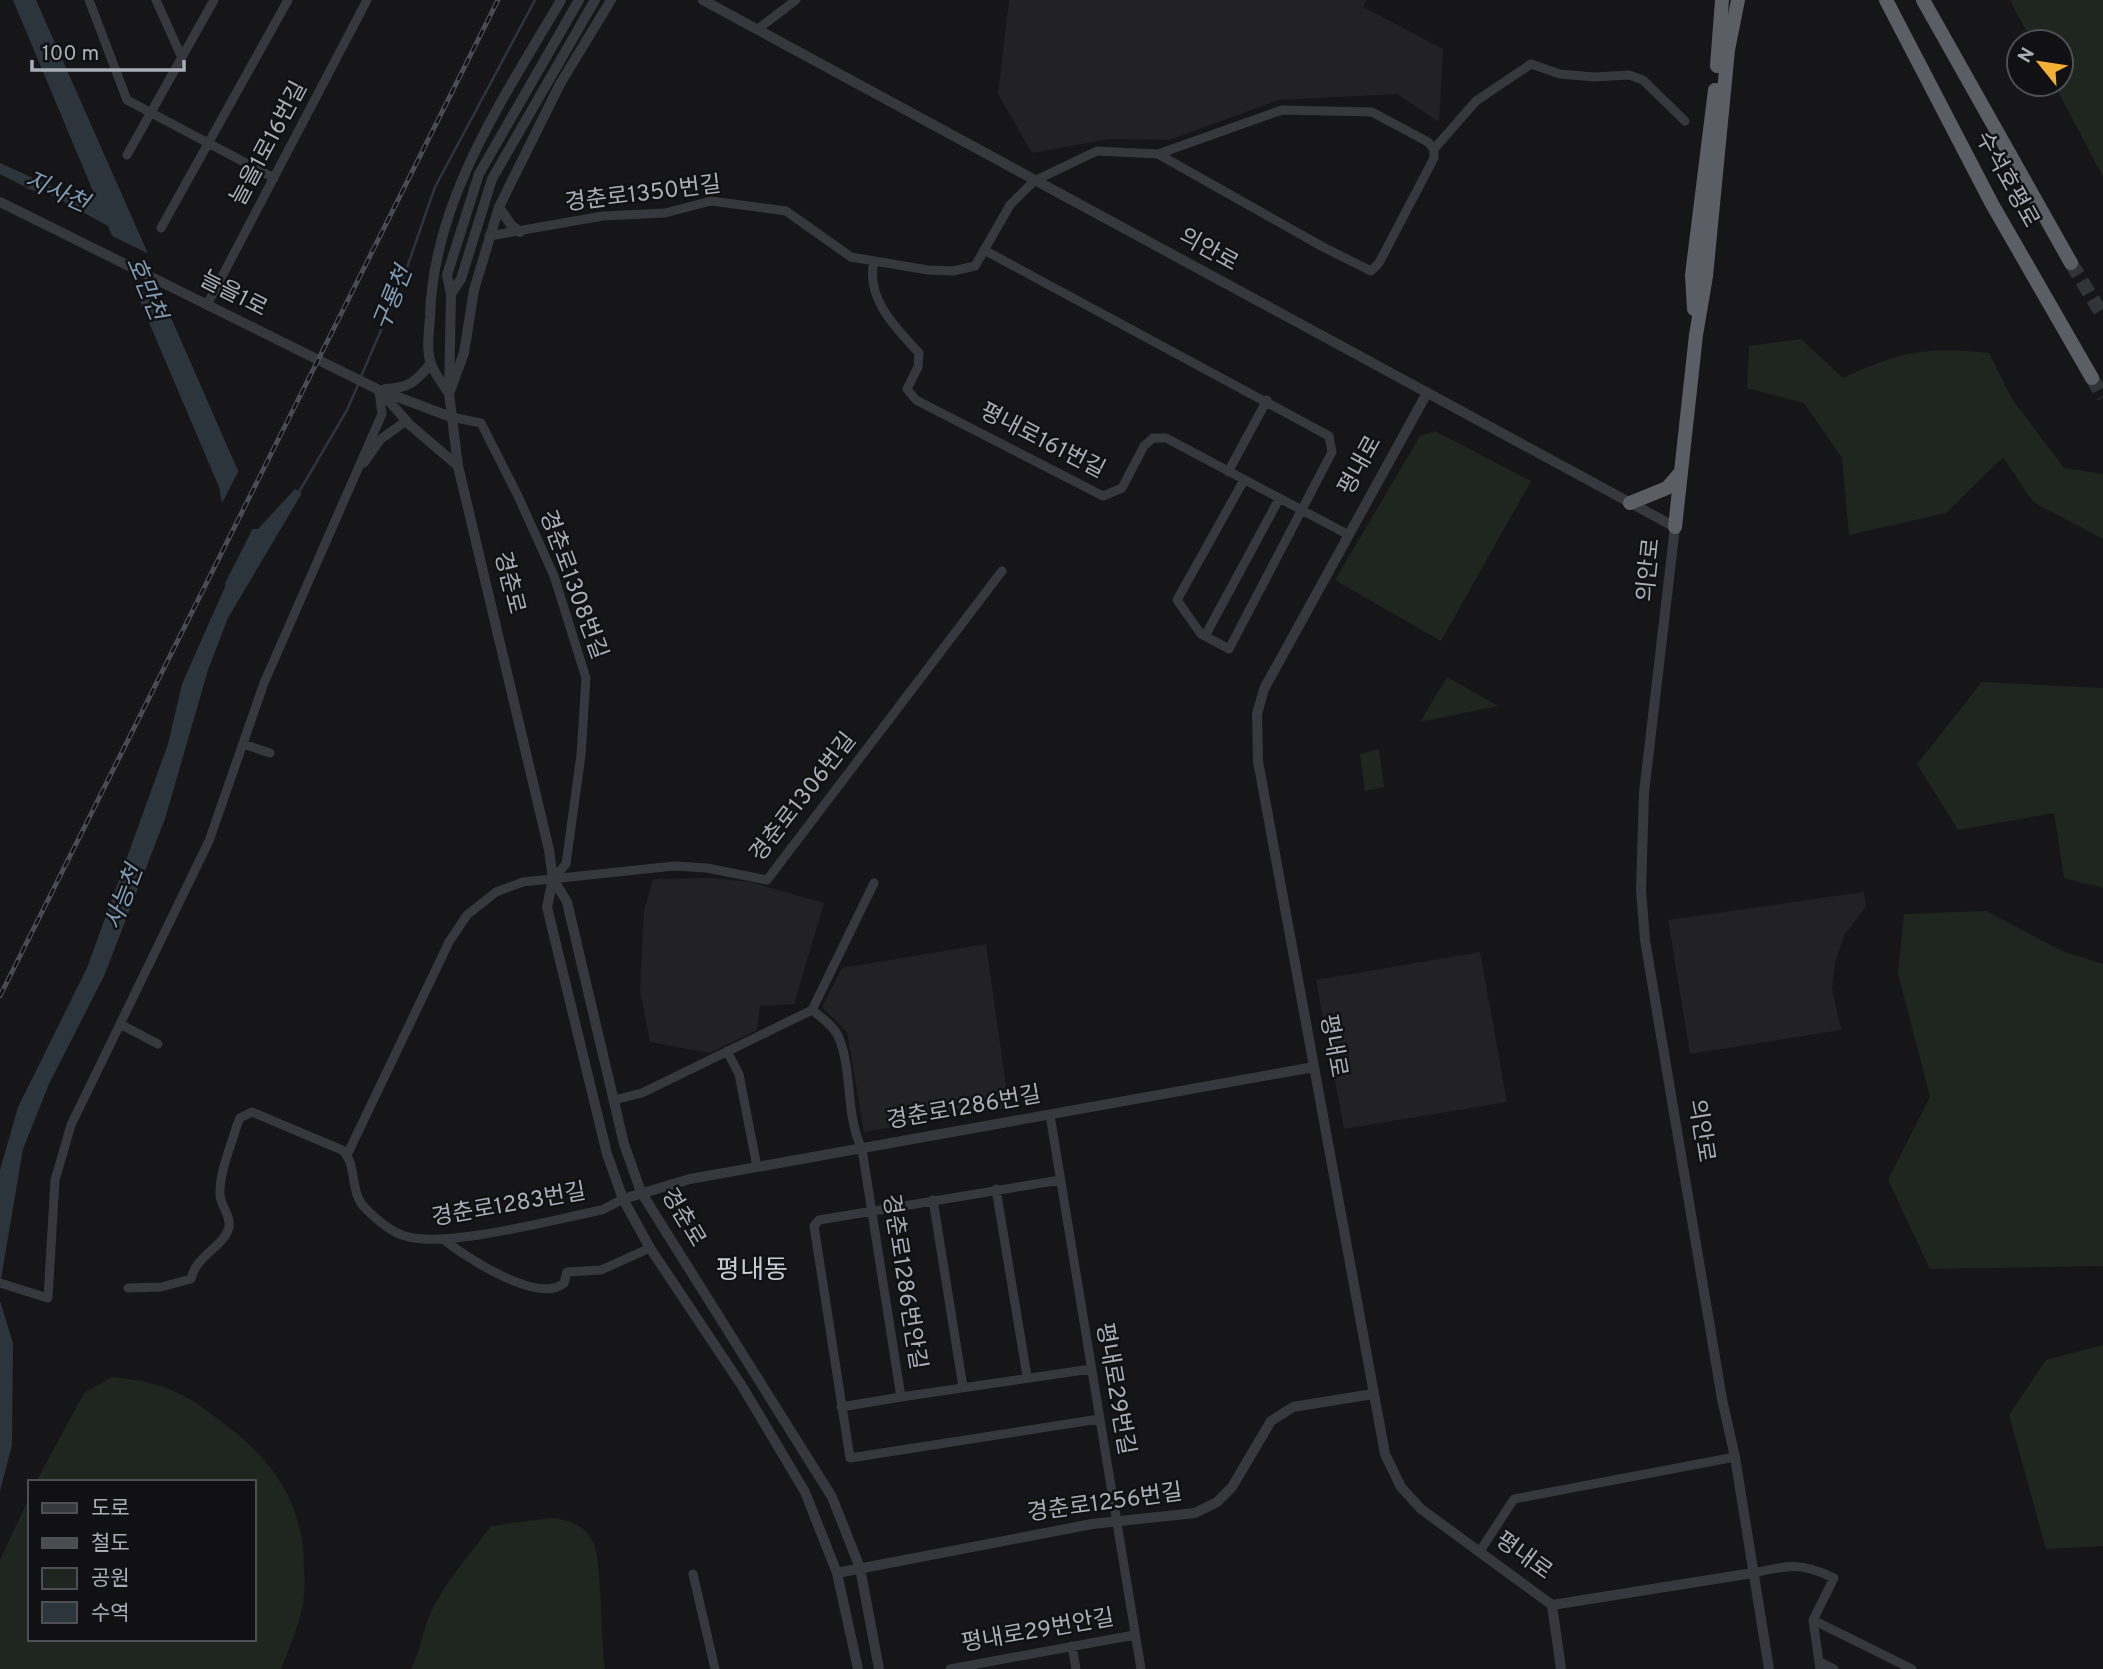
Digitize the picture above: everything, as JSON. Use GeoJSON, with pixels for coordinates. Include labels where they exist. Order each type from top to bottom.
{"type":"FeatureCollection","features":[{"type":"Feature","properties":{"kind":"highway"},"geometry":{"type":"LineString","coordinates":[[1696,335],[1692,275],[1717,74],[1722,0]]}},
{"type":"Feature","properties":{"kind":"highway"},"geometry":{"type":"LineString","coordinates":[[1675,527],[1696,335],[1706,276],[1728,50],[1738,0]]}},
{"type":"Feature","properties":{"kind":"highway"},"geometry":{"type":"LineString","coordinates":[[1880,0],[1895,18]]}},
{"type":"Feature","properties":{"kind":"highway","name":"수석호평로"},"geometry":{"type":"LineString","coordinates":[[1886,0],[1992,204],[2092,378]]}},
{"type":"Feature","properties":{"kind":"highway","name":"수석호평로"},"geometry":{"type":"LineString","coordinates":[[1923,0],[2071,263]]}},
{"type":"Feature","properties":{"kind":"highway"},"geometry":{"type":"LineString","coordinates":[[1630,503],[1667,488],[1680,473]]}},
{"type":"Feature","properties":{"kind":"street"},"geometry":{"type":"LineString","coordinates":[[89,0],[127,100],[274,178]]}},
{"type":"Feature","properties":{"kind":"street"},"geometry":{"type":"LineString","coordinates":[[156,0],[182,58]]}},
{"type":"Feature","properties":{"kind":"street"},"geometry":{"type":"LineString","coordinates":[[127,155],[214,0]]}},
{"type":"Feature","properties":{"kind":"street"},"geometry":{"type":"LineString","coordinates":[[160,228],[288,0]]}},
{"type":"Feature","properties":{"kind":"street","name":"늘을1로16번길"},"geometry":{"type":"LineString","coordinates":[[206,305],[367,0]]}},
{"type":"Feature","properties":{"kind":"street","name":"경춘로"},"geometry":{"type":"LineString","coordinates":[[579,0],[479,174],[447,275],[451,294],[449,393],[458,466],[550,849],[554,879],[547,907],[607,1154],[623,1199],[650,1248],[742,1386],[805,1492],[837,1573],[858,1669]]}},
{"type":"Feature","properties":{"kind":"street","name":"경춘로"},"geometry":{"type":"LineString","coordinates":[[451,294],[461,279],[492,179],[595,0]]}},
{"type":"Feature","properties":{"kind":"street","name":"의안로"},"geometry":{"type":"LineString","coordinates":[[703,0],[1675,527],[1644,793],[1642,890],[1648,959],[1769,1669]]}},
{"type":"Feature","properties":{"kind":"street"},"geometry":{"type":"LineString","coordinates":[[758,29],[796,0]]}},
{"type":"Feature","properties":{"kind":"street"},"geometry":{"type":"LineString","coordinates":[[449,393],[431,363],[431,277],[456,192],[486,128],[561,1]]}},
{"type":"Feature","properties":{"kind":"street"},"geometry":{"type":"LineString","coordinates":[[449,393],[464,353],[474,290],[499,207],[560,84],[607,4]]}},
{"type":"Feature","properties":{"kind":"street"},"geometry":{"type":"LineString","coordinates":[[1434,149],[1476,101],[1531,64],[1560,74],[1594,77],[1629,75],[1643,80],[1685,121]]}},
{"type":"Feature","properties":{"kind":"street"},"geometry":{"type":"LineString","coordinates":[[1282,110],[1372,112],[1428,142],[1434,149],[1434,158],[1380,263],[1371,271],[1312,241],[1158,153],[1282,110]]}},
{"type":"Feature","properties":{"kind":"street","name":"경춘로1350번길"},"geometry":{"type":"LineString","coordinates":[[489,236],[604,216],[665,213],[711,201],[756,204],[786,211],[851,257],[953,271],[975,266],[1010,205],[1034,181],[1097,150],[1158,153]]}},
{"type":"Feature","properties":{"kind":"street","name":"늘을1로"},"geometry":{"type":"LineString","coordinates":[[0,202],[374,387],[451,417]]}},
{"type":"Feature","properties":{"kind":"street"},"geometry":{"type":"LineString","coordinates":[[499,207],[511,225],[520,232]]}},
{"type":"Feature","properties":{"kind":"street"},"geometry":{"type":"LineString","coordinates":[[984,250],[1267,400],[1329,436],[1332,452],[1229,649],[1205,636],[1177,600],[1244,480]]}},
{"type":"Feature","properties":{"kind":"street","name":"평내로161번길"},"geometry":{"type":"LineString","coordinates":[[874,261],[871,275],[884,314],[919,354],[918,367],[907,389],[916,400],[1103,496],[1122,488],[1144,446],[1153,438],[1166,438],[1347,534]]}},
{"type":"Feature","properties":{"kind":"street"},"geometry":{"type":"LineString","coordinates":[[374,387],[406,388],[416,382],[431,363]]}},
{"type":"Feature","properties":{"kind":"street"},"geometry":{"type":"LineString","coordinates":[[374,387],[406,421],[458,466]]}},
{"type":"Feature","properties":{"kind":"street"},"geometry":{"type":"LineString","coordinates":[[0,1283],[48,1298],[52,1198],[63,1148],[78,1107],[209,841],[264,683],[382,414],[383,404],[374,387]]}},
{"type":"Feature","properties":{"kind":"street","name":"평내로"},"geometry":{"type":"LineString","coordinates":[[1427,393],[1275,667],[1257,714],[1258,761],[1385,1454],[1401,1486],[1421,1509],[1552,1605],[1561,1669]]}},
{"type":"Feature","properties":{"kind":"street"},"geometry":{"type":"LineString","coordinates":[[1228,472],[1267,400]]}},
{"type":"Feature","properties":{"kind":"street","name":"경춘로1308번길"},"geometry":{"type":"LineString","coordinates":[[451,417],[481,423],[488,435],[554,576],[586,678],[581,755],[566,864],[554,879]]}},
{"type":"Feature","properties":{"kind":"street"},"geometry":{"type":"LineString","coordinates":[[351,486],[381,439],[406,421]]}},
{"type":"Feature","properties":{"kind":"street"},"geometry":{"type":"LineString","coordinates":[[1205,636],[1279,499]]}},
{"type":"Feature","properties":{"kind":"street","name":"경춘로1306번길"},"geometry":{"type":"LineString","coordinates":[[554,879],[674,866],[707,868],[767,880],[1002,571]]}},
{"type":"Feature","properties":{"kind":"street"},"geometry":{"type":"LineString","coordinates":[[243,744],[270,753]]}},
{"type":"Feature","properties":{"kind":"street"},"geometry":{"type":"LineString","coordinates":[[128,1288],[161,1287],[191,1279],[196,1264],[226,1234],[229,1221],[222,1202],[221,1185],[237,1125],[245,1114],[258,1112],[347,1155],[449,942],[467,915],[503,889],[523,882],[554,879]]}},
{"type":"Feature","properties":{"kind":"street","name":"경춘로"},"geometry":{"type":"LineString","coordinates":[[554,879],[567,902],[625,1144],[641,1192],[656,1220],[821,1476],[860,1568],[879,1669]]}},
{"type":"Feature","properties":{"kind":"street"},"geometry":{"type":"LineString","coordinates":[[614,1100],[642,1093],[813,1010],[874,883]]}},
{"type":"Feature","properties":{"kind":"street","name":"경춘로1286번안길"},"geometry":{"type":"LineString","coordinates":[[813,1010],[838,1035],[855,1135],[862,1149],[901,1397],[1027,1376],[1091,1369]]}},
{"type":"Feature","properties":{"kind":"street"},"geometry":{"type":"LineString","coordinates":[[120,1024],[158,1044]]}},
{"type":"Feature","properties":{"kind":"street"},"geometry":{"type":"LineString","coordinates":[[727,1051],[739,1074],[757,1167]]}},
{"type":"Feature","properties":{"kind":"street","name":"경춘로1286번길"},"geometry":{"type":"LineString","coordinates":[[623,1199],[690,1179],[1314,1068]]}},
{"type":"Feature","properties":{"kind":"street","name":"평내로29번길"},"geometry":{"type":"LineString","coordinates":[[1050,1115],[1141,1669]]}},
{"type":"Feature","properties":{"kind":"street","name":"경춘로1283번길"},"geometry":{"type":"LineString","coordinates":[[347,1155],[353,1188],[363,1207],[403,1236],[426,1241],[602,1210],[623,1199]]}},
{"type":"Feature","properties":{"kind":"street"},"geometry":{"type":"LineString","coordinates":[[1060,1181],[996,1189],[819,1220],[814,1226],[841,1407],[850,1458],[1099,1419]]}},
{"type":"Feature","properties":{"kind":"street"},"geometry":{"type":"LineString","coordinates":[[996,1189],[1027,1376]]}},
{"type":"Feature","properties":{"kind":"street"},"geometry":{"type":"LineString","coordinates":[[933,1200],[963,1387]]}},
{"type":"Feature","properties":{"kind":"street"},"geometry":{"type":"LineString","coordinates":[[443,1239],[477,1263],[504,1276],[550,1290],[564,1283],[567,1272],[601,1270],[650,1248]]}},
{"type":"Feature","properties":{"kind":"street","name":"경춘로1256번길"},"geometry":{"type":"LineString","coordinates":[[837,1573],[1118,1522],[1195,1513],[1217,1502],[1232,1488],[1271,1421],[1281,1412],[1293,1406],[1373,1394]]}},
{"type":"Feature","properties":{"kind":"street"},"geometry":{"type":"LineString","coordinates":[[841,1407],[901,1397]]}},
{"type":"Feature","properties":{"kind":"street"},"geometry":{"type":"LineString","coordinates":[[1480,1551],[1514,1499],[1735,1457]]}},
{"type":"Feature","properties":{"kind":"street"},"geometry":{"type":"LineString","coordinates":[[1552,1605],[1800,1565],[1811,1566],[1834,1578],[1814,1620],[1820,1665],[1834,1669]]}},
{"type":"Feature","properties":{"kind":"street"},"geometry":{"type":"LineString","coordinates":[[693,1574],[715,1669]]}},
{"type":"Feature","properties":{"kind":"street"},"geometry":{"type":"LineString","coordinates":[[1814,1620],[1912,1669]]}},
{"type":"Feature","properties":{"kind":"street","name":"평내로29번안길"},"geometry":{"type":"LineString","coordinates":[[950,1669],[1135,1635]]}},
{"type":"Feature","properties":{"kind":"street"},"geometry":{"type":"LineString","coordinates":[[1072,1646],[1076,1669]]}},
{"type":"Feature","properties":{"kind":"street"},"geometry":{"type":"LineString","coordinates":[[1010,1657],[1012,1669]]}},
{"type":"Feature","properties":{"kind":"shaded area"},"geometry":{"type":"Polygon","coordinates":[[[1009,0],[1367,0],[1363,7],[1443,49],[1439,122],[1397,94],[1279,100],[1169,140],[1109,139],[1032,153],[998,94],[1009,0]]]}},
{"type":"Feature","properties":{"kind":"shaded area"},"geometry":{"type":"Polygon","coordinates":[[[713,878],[750,882],[824,903],[794,1004],[760,1006],[757,1030],[710,1053],[650,1042],[640,991],[644,911],[653,879],[713,878]]]}},
{"type":"Feature","properties":{"kind":"shaded area"},"geometry":{"type":"Polygon","coordinates":[[[1864,892],[1866,907],[1845,934],[1835,962],[1832,989],[1841,1030],[1690,1054],[1668,920],[1864,892]]]}},
{"type":"Feature","properties":{"kind":"shaded area"},"geometry":{"type":"Polygon","coordinates":[[[986,944],[1009,1107],[864,1132],[847,1032],[822,1007],[842,968],[986,944]]]}},
{"type":"Feature","properties":{"kind":"shaded area"},"geometry":{"type":"Polygon","coordinates":[[[1480,952],[1507,1102],[1344,1129],[1316,980],[1480,952]]]}},
{"type":"Feature","properties":{"kind":"green space"},"geometry":{"type":"Polygon","coordinates":[[[2010,0],[2103,0],[2103,177],[2061,98],[2075,98],[2075,28],[2025,28],[2010,0]]]}},
{"type":"Feature","properties":{"kind":"green space"},"geometry":{"type":"Polygon","coordinates":[[[1801,339],[1843,378],[1881,362],[1914,353],[1948,350],[1989,353],[2012,399],[2064,468],[2103,474],[2103,539],[2033,502],[2003,457],[1946,513],[1849,535],[1842,458],[1804,403],[1747,388],[1749,346],[1801,339]]]}},
{"type":"Feature","properties":{"kind":"green space"},"geometry":{"type":"Polygon","coordinates":[[[1435,431],[1531,481],[1441,641],[1335,580],[1420,436],[1435,431]]]}},
{"type":"Feature","properties":{"kind":"green space"},"geometry":{"type":"Polygon","coordinates":[[[1447,677],[1498,706],[1420,722],[1447,677]]]}},
{"type":"Feature","properties":{"kind":"green space"},"geometry":{"type":"Polygon","coordinates":[[[1982,682],[2103,688],[2103,888],[2064,878],[2054,813],[1958,830],[1917,764],[1982,682]]]}},
{"type":"Feature","properties":{"kind":"green space"},"geometry":{"type":"Polygon","coordinates":[[[1379,749],[1384,787],[1365,791],[1360,754],[1379,749]]]}},
{"type":"Feature","properties":{"kind":"green space"},"geometry":{"type":"Polygon","coordinates":[[[1986,911],[2062,951],[2103,964],[2103,1266],[1930,1269],[1888,1180],[1930,1097],[1898,973],[1904,914],[1986,911]]]}},
{"type":"Feature","properties":{"kind":"green space"},"geometry":{"type":"Polygon","coordinates":[[[2103,1345],[2103,1546],[2046,1549],[2009,1415],[2046,1360],[2103,1345]]]}},
{"type":"Feature","properties":{"kind":"green space"},"geometry":{"type":"Polygon","coordinates":[[[112,1377],[147,1382],[174,1391],[212,1414],[259,1454],[272,1470],[292,1504],[298,1523],[305,1584],[301,1613],[281,1669],[0,1669],[0,1560],[28,1500],[28,1641],[256,1641],[256,1480],[37,1480],[84,1393],[112,1377]]]}},
{"type":"Feature","properties":{"kind":"green space"},"geometry":{"type":"Polygon","coordinates":[[[551,1518],[574,1524],[584,1530],[596,1550],[605,1669],[411,1669],[437,1601],[491,1526],[551,1518]]]}},
{"type":"Feature","properties":{"kind":"water"},"geometry":{"type":"Polygon","coordinates":[[[13,0],[36,0],[153,265],[172,320],[239,473],[253,529],[258,529],[295,489],[302,493],[228,618],[208,670],[165,819],[104,976],[49,1084],[23,1149],[0,1285],[0,1170],[18,1107],[87,968],[168,744],[182,684],[225,587],[230,542],[219,487],[108,226],[46,192],[31,190],[0,174],[0,163],[79,199],[95,196],[13,0]]]}},
{"type":"Feature","properties":{"kind":"water"},"geometry":{"type":"Polygon","coordinates":[[[0,1301],[13,1343],[12,1445],[0,1491],[0,1301]]]}},
{"type":"Feature","properties":{"kind":"pier"},"geometry":{"type":"Polygon","coordinates":[[[106,233],[153,256],[170,305],[128,284],[106,233]]]}},
{"type":"Feature","properties":{"kind":"pier"},"geometry":{"type":"Polygon","coordinates":[[[240,468],[255,524],[205,623],[222,586],[226,542],[219,509],[240,468]]]}},
{"type":"Feature","properties":{"kind":"waterway","name":"구룡천"},"geometry":{"type":"LineString","coordinates":[[360,379],[403,279],[435,187],[535,0]]}},
{"type":"Feature","properties":{"kind":"waterway","name":"구룡천"},"geometry":{"type":"LineString","coordinates":[[299,492],[347,410],[358,385]]}},
{"type":"Feature","properties":{"kind":"tunnel"},"geometry":{"type":"LineString","coordinates":[[2071,263],[2103,316]]}},
{"type":"Feature","properties":{"kind":"tunnel"},"geometry":{"type":"LineString","coordinates":[[2092,378],[2103,397]]}},
{"type":"Feature","properties":{"kind":"railway"},"geometry":{"type":"LineString","coordinates":[[0,996],[498,0]]}},
{"type":"Feature","properties":{"kind":"district","name":"평내동"},"geometry":{"type":"Point","coordinates":[752,1271]}},
{"type":"Feature","properties":{"kind":"water label","name":"지사천"},"geometry":{"type":"Point","coordinates":[56,193]}},
{"type":"Feature","properties":{"kind":"water label","name":"호만천"},"geometry":{"type":"Point","coordinates":[145,289]}},
{"type":"Feature","properties":{"kind":"water label","name":"사능천"},"geometry":{"type":"Point","coordinates":[125,898]}}]}
